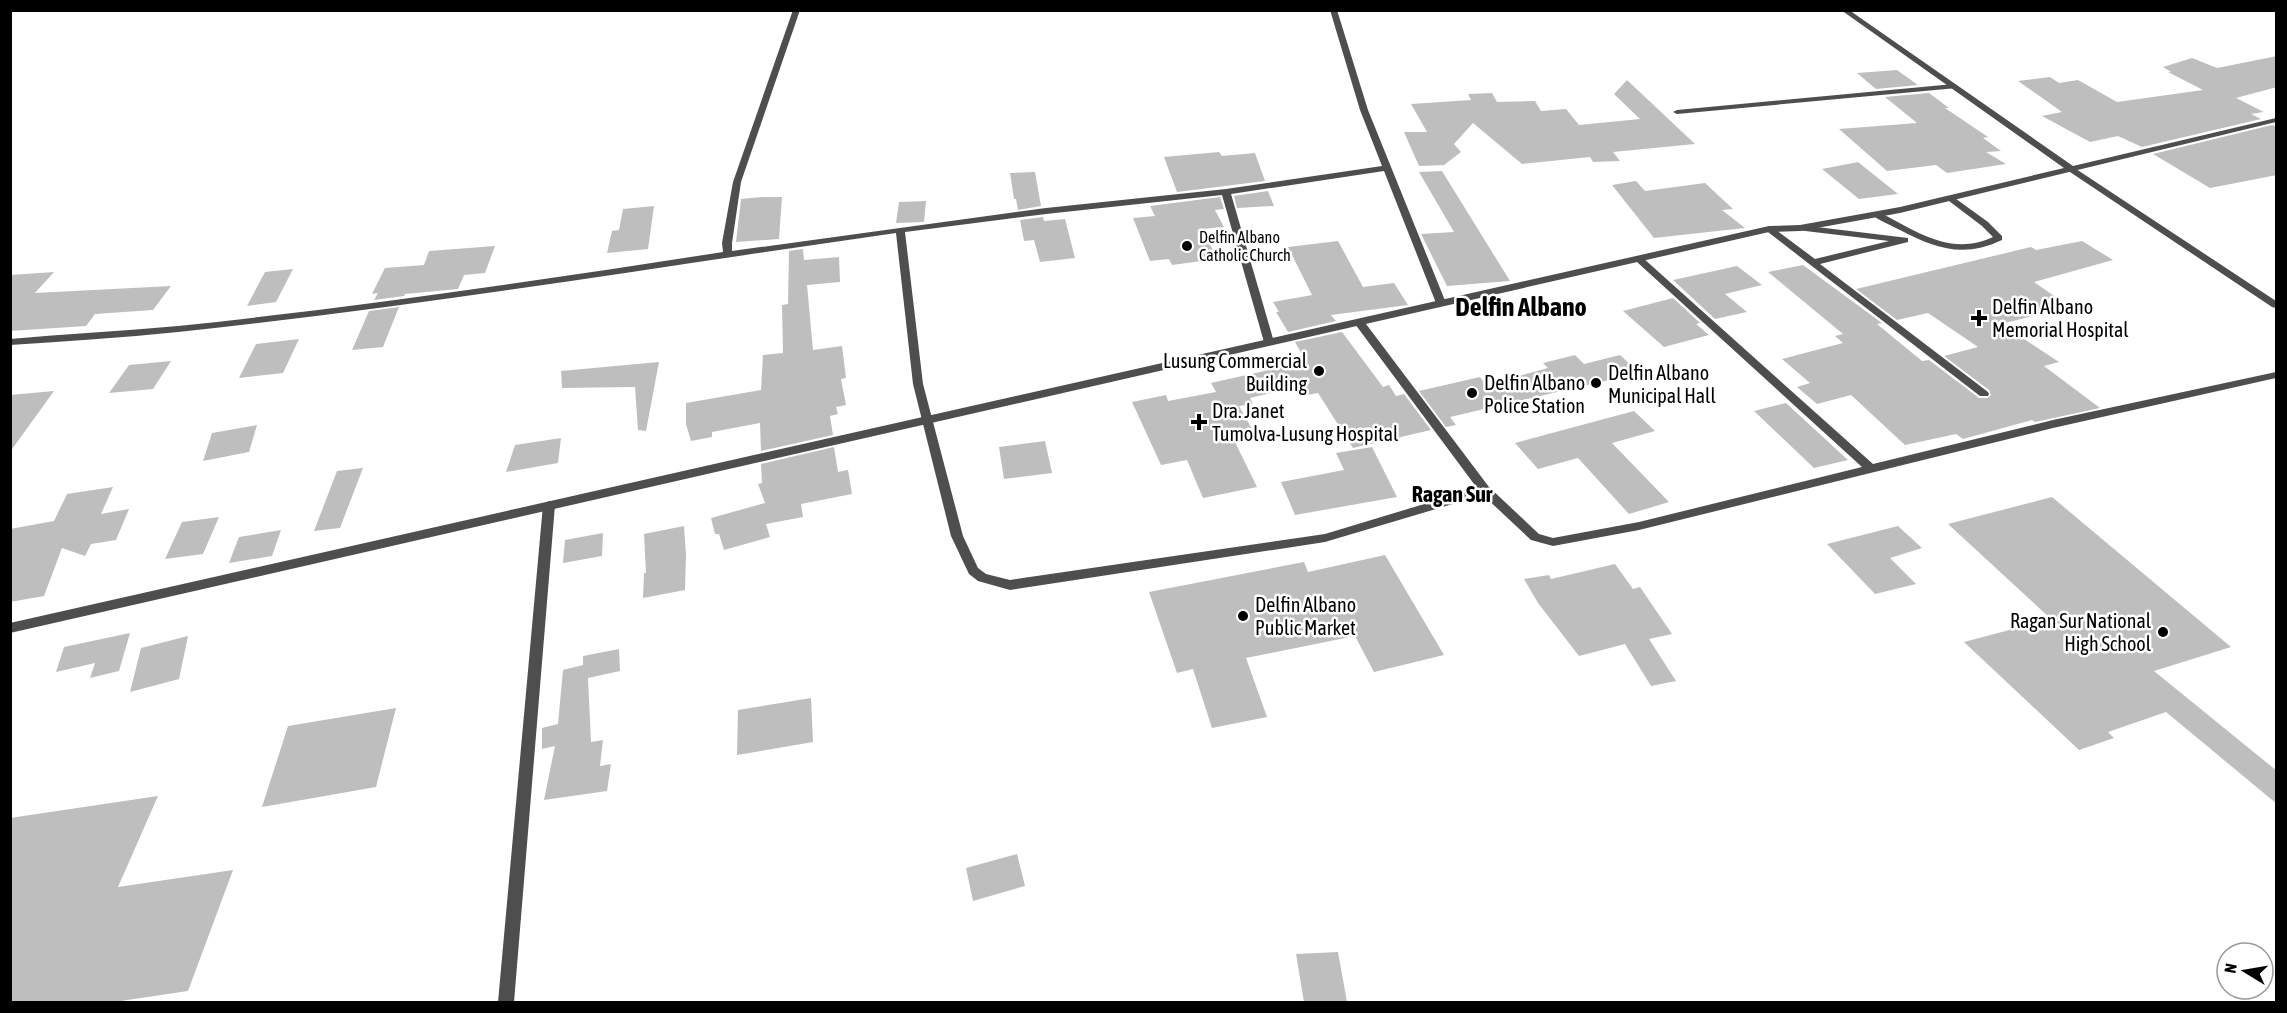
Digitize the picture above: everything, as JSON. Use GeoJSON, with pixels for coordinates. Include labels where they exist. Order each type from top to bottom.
{"type":"FeatureCollection","features":[{"type":"Feature","properties":{"kind":"street"},"geometry":{"type":"LineString","coordinates":[[728,254],[727,243],[737,182],[797,10]]}},
{"type":"Feature","properties":{"kind":"street"},"geometry":{"type":"LineString","coordinates":[[1333,10],[1360,99],[1441,303]]}},
{"type":"Feature","properties":{"kind":"street"},"geometry":{"type":"LineString","coordinates":[[1844,10],[2070,168],[2277,305]]}},
{"type":"Feature","properties":{"kind":"street"},"geometry":{"type":"LineString","coordinates":[[1677,112],[1954,86]]}},
{"type":"Feature","properties":{"kind":"street"},"geometry":{"type":"LineString","coordinates":[[1800,228],[1952,199],[2070,168],[2277,120]]}},
{"type":"Feature","properties":{"kind":"street"},"geometry":{"type":"LineString","coordinates":[[10,342],[176,329],[281,317],[539,283],[900,230],[1046,211],[1226,192],[1387,168]]}},
{"type":"Feature","properties":{"kind":"street"},"geometry":{"type":"LineString","coordinates":[[1226,192],[1269,342]]}},
{"type":"Feature","properties":{"kind":"street"},"geometry":{"type":"LineString","coordinates":[[1876,214],[1934,243],[1964,249],[1985,247],[1999,238],[1985,224],[1952,199]]}},
{"type":"Feature","properties":{"kind":"street"},"geometry":{"type":"LineString","coordinates":[[10,628],[1769,229],[1800,228],[1905,240],[1816,262]]}},
{"type":"Feature","properties":{"kind":"street"},"geometry":{"type":"LineString","coordinates":[[1769,229],[1816,262],[1984,394]]}},
{"type":"Feature","properties":{"kind":"street"},"geometry":{"type":"LineString","coordinates":[[900,230],[918,384],[957,536],[973,571],[982,578],[1010,585],[1325,538],[1485,490]]}},
{"type":"Feature","properties":{"kind":"street"},"geometry":{"type":"LineString","coordinates":[[1640,260],[1870,468]]}},
{"type":"Feature","properties":{"kind":"street"},"geometry":{"type":"LineString","coordinates":[[1359,322],[1485,490],[1535,537],[1544,541],[1563,542],[1639,526],[2064,422],[2277,375]]}},
{"type":"Feature","properties":{"kind":"street"},"geometry":{"type":"LineString","coordinates":[[506,1002],[549,505]]}},
{"type":"Feature","properties":{"kind":"building"},"geometry":{"type":"Polygon","coordinates":[[[2277,56],[2277,87],[2236,98],[2264,112],[2251,114],[2261,119],[2142,147],[2118,136],[2090,142],[2042,116],[2062,112],[2018,81],[2050,77],[2059,83],[2078,80],[2117,102],[2203,90],[2168,72],[2171,72],[2163,67],[2192,58],[2217,68],[2277,56]]]}},
{"type":"Feature","properties":{"kind":"building"},"geometry":{"type":"Polygon","coordinates":[[[1897,70],[1918,85],[1876,89],[1857,73],[1897,70]]]}},
{"type":"Feature","properties":{"kind":"building"},"geometry":{"type":"Polygon","coordinates":[[[1627,80],[1695,144],[1613,152],[1620,161],[1593,162],[1590,157],[1522,164],[1473,123],[1454,144],[1461,152],[1444,165],[1419,166],[1404,132],[1427,132],[1411,104],[1471,100],[1468,94],[1492,93],[1497,102],[1535,101],[1541,111],[1566,109],[1579,125],[1640,119],[1614,94],[1627,80]]]}},
{"type":"Feature","properties":{"kind":"building"},"geometry":{"type":"Polygon","coordinates":[[[1929,93],[1949,108],[1945,108],[1988,137],[1983,138],[2001,151],[1986,152],[2006,164],[1947,173],[1936,165],[1887,171],[1839,129],[1917,123],[1885,97],[1929,93]]]}},
{"type":"Feature","properties":{"kind":"building"},"geometry":{"type":"Polygon","coordinates":[[[2272,125],[2277,127],[2277,175],[2210,188],[2153,154],[2272,125]]]}},
{"type":"Feature","properties":{"kind":"building"},"geometry":{"type":"Polygon","coordinates":[[[1219,152],[1222,156],[1255,153],[1265,181],[1177,192],[1164,157],[1219,152]]]}},
{"type":"Feature","properties":{"kind":"building"},"geometry":{"type":"Polygon","coordinates":[[[1858,162],[1898,194],[1859,199],[1822,169],[1858,162]]]}},
{"type":"Feature","properties":{"kind":"building"},"geometry":{"type":"Polygon","coordinates":[[[1442,171],[1510,281],[1447,286],[1421,234],[1454,232],[1419,172],[1442,171]]]}},
{"type":"Feature","properties":{"kind":"building"},"geometry":{"type":"Polygon","coordinates":[[[1035,172],[1041,206],[1018,210],[1010,173],[1035,172]]]}},
{"type":"Feature","properties":{"kind":"building"},"geometry":{"type":"Polygon","coordinates":[[[1636,181],[1645,191],[1705,183],[1733,209],[1722,210],[1745,228],[1654,238],[1612,185],[1636,181]]]}},
{"type":"Feature","properties":{"kind":"building"},"geometry":{"type":"Polygon","coordinates":[[[1268,191],[1274,206],[1237,208],[1234,196],[1268,191]]]}},
{"type":"Feature","properties":{"kind":"building"},"geometry":{"type":"Polygon","coordinates":[[[782,197],[779,239],[736,242],[741,199],[782,197]]]}},
{"type":"Feature","properties":{"kind":"building","name":"Delfin Albano Catholic Church"},"geometry":{"type":"Polygon","coordinates":[[[1220,197],[1224,209],[1215,210],[1224,227],[1203,229],[1217,259],[1172,265],[1169,259],[1150,261],[1133,218],[1155,216],[1150,206],[1220,197]]]}},
{"type":"Feature","properties":{"kind":"building"},"geometry":{"type":"Polygon","coordinates":[[[926,201],[924,222],[896,223],[899,202],[926,201]]]}},
{"type":"Feature","properties":{"kind":"building"},"geometry":{"type":"Polygon","coordinates":[[[654,206],[648,249],[607,253],[612,231],[619,230],[623,209],[654,206]]]}},
{"type":"Feature","properties":{"kind":"building"},"geometry":{"type":"Polygon","coordinates":[[[1043,217],[1044,221],[1065,219],[1075,258],[1040,262],[1034,240],[1024,241],[1020,220],[1043,217]]]}},
{"type":"Feature","properties":{"kind":"building"},"geometry":{"type":"Polygon","coordinates":[[[1338,241],[1363,287],[1394,283],[1408,305],[1331,315],[1336,321],[1288,332],[1273,302],[1312,295],[1288,247],[1338,241]]]}},
{"type":"Feature","properties":{"kind":"building"},"geometry":{"type":"Polygon","coordinates":[[[2082,241],[2113,260],[2034,282],[2070,307],[2001,324],[2059,362],[2044,366],[2100,408],[2035,422],[2032,420],[1963,439],[1956,434],[1905,445],[1851,395],[1817,404],[1797,387],[1810,383],[1782,359],[1843,343],[1835,336],[1843,334],[1768,272],[1803,265],[1882,323],[1877,324],[1922,361],[1929,360],[1979,398],[1988,398],[1991,395],[1989,390],[1944,356],[1978,347],[1928,313],[1897,320],[1856,289],[2031,247],[2036,250],[2082,241]]]}},
{"type":"Feature","properties":{"kind":"building"},"geometry":{"type":"Polygon","coordinates":[[[495,246],[485,273],[464,275],[458,289],[405,294],[374,300],[378,293],[372,294],[385,268],[424,265],[429,251],[495,246]]]}},
{"type":"Feature","properties":{"kind":"building"},"geometry":{"type":"Polygon","coordinates":[[[803,249],[804,260],[839,257],[840,282],[807,285],[813,350],[842,346],[846,378],[841,379],[846,405],[836,407],[838,414],[830,416],[833,435],[761,451],[760,423],[712,432],[712,437],[691,441],[686,424],[686,403],[761,390],[763,355],[783,353],[782,305],[788,304],[789,251],[803,249]]]}},
{"type":"Feature","properties":{"kind":"building"},"geometry":{"type":"Polygon","coordinates":[[[1737,266],[1762,285],[1725,294],[1747,312],[1715,319],[1673,280],[1737,266]]]}},
{"type":"Feature","properties":{"kind":"building"},"geometry":{"type":"Polygon","coordinates":[[[293,269],[276,302],[247,306],[265,272],[293,269]]]}},
{"type":"Feature","properties":{"kind":"building"},"geometry":{"type":"Polygon","coordinates":[[[54,272],[35,293],[171,286],[153,310],[95,314],[86,326],[10,331],[10,275],[54,272]]]}},
{"type":"Feature","properties":{"kind":"building"},"geometry":{"type":"Polygon","coordinates":[[[1673,298],[1700,323],[1696,324],[1709,335],[1664,347],[1623,311],[1673,298]]]}},
{"type":"Feature","properties":{"kind":"building"},"geometry":{"type":"Polygon","coordinates":[[[399,307],[383,347],[352,350],[369,311],[399,307]]]}},
{"type":"Feature","properties":{"kind":"building"},"geometry":{"type":"Polygon","coordinates":[[[1342,332],[1383,387],[1389,385],[1396,396],[1404,394],[1431,430],[1353,448],[1318,393],[1307,395],[1301,386],[1250,398],[1253,404],[1239,406],[1256,436],[1234,440],[1257,487],[1203,498],[1187,460],[1161,465],[1132,402],[1166,395],[1168,401],[1216,392],[1211,383],[1291,365],[1287,360],[1303,356],[1295,342],[1342,332]]]}},
{"type":"Feature","properties":{"kind":"building"},"geometry":{"type":"Polygon","coordinates":[[[299,339],[283,373],[239,378],[256,344],[299,339]]]}},
{"type":"Feature","properties":{"kind":"building"},"geometry":{"type":"Polygon","coordinates":[[[1575,355],[1584,364],[1620,355],[1639,373],[1450,417],[1456,425],[1446,427],[1419,391],[1480,377],[1486,385],[1548,368],[1543,363],[1575,355]]]}},
{"type":"Feature","properties":{"kind":"building"},"geometry":{"type":"Polygon","coordinates":[[[171,361],[153,389],[109,393],[129,365],[171,361]]]}},
{"type":"Feature","properties":{"kind":"building"},"geometry":{"type":"Polygon","coordinates":[[[659,362],[646,431],[638,430],[635,387],[562,388],[561,371],[659,362]]]}},
{"type":"Feature","properties":{"kind":"building"},"geometry":{"type":"Polygon","coordinates":[[[54,391],[10,452],[10,395],[54,391]]]}},
{"type":"Feature","properties":{"kind":"building"},"geometry":{"type":"Polygon","coordinates":[[[1786,403],[1848,460],[1814,468],[1754,411],[1786,403]]]}},
{"type":"Feature","properties":{"kind":"building"},"geometry":{"type":"Polygon","coordinates":[[[1634,411],[1655,431],[1612,443],[1669,502],[1629,514],[1578,458],[1538,469],[1515,443],[1634,411]]]}},
{"type":"Feature","properties":{"kind":"building"},"geometry":{"type":"Polygon","coordinates":[[[257,425],[249,452],[203,461],[212,433],[257,425]]]}},
{"type":"Feature","properties":{"kind":"building"},"geometry":{"type":"Polygon","coordinates":[[[561,438],[558,463],[506,472],[515,445],[561,438]]]}},
{"type":"Feature","properties":{"kind":"building"},"geometry":{"type":"Polygon","coordinates":[[[1045,441],[1052,473],[1004,479],[999,447],[1045,441]]]}},
{"type":"Feature","properties":{"kind":"building"},"geometry":{"type":"Polygon","coordinates":[[[834,447],[838,472],[848,470],[852,494],[801,504],[803,517],[766,524],[770,537],[724,550],[719,534],[715,534],[711,518],[765,503],[758,484],[762,483],[761,464],[834,447]]]}},
{"type":"Feature","properties":{"kind":"building"},"geometry":{"type":"Polygon","coordinates":[[[1372,447],[1397,497],[1295,515],[1281,482],[1344,470],[1336,453],[1372,447]]]}},
{"type":"Feature","properties":{"kind":"building"},"geometry":{"type":"Polygon","coordinates":[[[363,468],[340,528],[314,531],[337,471],[363,468]]]}},
{"type":"Feature","properties":{"kind":"building"},"geometry":{"type":"Polygon","coordinates":[[[113,487],[101,514],[129,509],[116,540],[91,544],[85,556],[62,548],[44,596],[10,602],[10,529],[54,521],[67,494],[113,487]]]}},
{"type":"Feature","properties":{"kind":"building"},"geometry":{"type":"Polygon","coordinates":[[[2052,497],[2231,647],[2154,671],[2277,771],[2277,804],[2166,712],[2108,732],[2114,738],[2079,750],[1964,642],[2051,619],[1948,524],[2052,497]]]}},
{"type":"Feature","properties":{"kind":"building"},"geometry":{"type":"Polygon","coordinates":[[[219,517],[203,554],[165,559],[182,522],[219,517]]]}},
{"type":"Feature","properties":{"kind":"building"},"geometry":{"type":"Polygon","coordinates":[[[684,526],[685,590],[643,598],[644,573],[646,573],[644,534],[684,526]]]}},
{"type":"Feature","properties":{"kind":"building"},"geometry":{"type":"Polygon","coordinates":[[[1898,526],[1922,548],[1890,558],[1916,584],[1875,594],[1827,544],[1898,526]]]}},
{"type":"Feature","properties":{"kind":"building"},"geometry":{"type":"Polygon","coordinates":[[[281,530],[272,556],[229,563],[239,537],[281,530]]]}},
{"type":"Feature","properties":{"kind":"building"},"geometry":{"type":"Polygon","coordinates":[[[603,533],[602,556],[563,563],[565,540],[603,533]]]}},
{"type":"Feature","properties":{"kind":"building"},"geometry":{"type":"Polygon","coordinates":[[[1385,555],[1444,655],[1374,672],[1355,636],[1246,658],[1267,717],[1212,728],[1193,669],[1177,673],[1149,592],[1304,562],[1308,572],[1385,555]]]}},
{"type":"Feature","properties":{"kind":"building"},"geometry":{"type":"Polygon","coordinates":[[[1615,564],[1633,589],[1640,587],[1672,634],[1649,639],[1676,681],[1651,686],[1625,644],[1579,656],[1538,603],[1524,579],[1549,575],[1551,579],[1615,564]]]}},
{"type":"Feature","properties":{"kind":"building"},"geometry":{"type":"Polygon","coordinates":[[[130,633],[119,671],[90,678],[95,663],[56,672],[64,647],[130,633]]]}},
{"type":"Feature","properties":{"kind":"building"},"geometry":{"type":"Polygon","coordinates":[[[188,636],[179,679],[130,692],[141,648],[188,636]]]}},
{"type":"Feature","properties":{"kind":"building"},"geometry":{"type":"Polygon","coordinates":[[[619,649],[620,671],[588,678],[591,742],[603,740],[600,766],[611,764],[607,791],[544,800],[555,746],[542,749],[542,728],[558,724],[563,670],[583,665],[583,656],[619,649]]]}},
{"type":"Feature","properties":{"kind":"building"},"geometry":{"type":"Polygon","coordinates":[[[811,698],[813,742],[737,755],[738,710],[811,698]]]}},
{"type":"Feature","properties":{"kind":"building"},"geometry":{"type":"Polygon","coordinates":[[[396,708],[376,787],[262,807],[288,726],[396,708]]]}},
{"type":"Feature","properties":{"kind":"building"},"geometry":{"type":"Polygon","coordinates":[[[158,796],[118,887],[233,870],[188,991],[114,1002],[10,1002],[10,818],[158,796]]]}},
{"type":"Feature","properties":{"kind":"building"},"geometry":{"type":"Polygon","coordinates":[[[1017,854],[1025,886],[973,901],[966,868],[1017,854]]]}},
{"type":"Feature","properties":{"kind":"building"},"geometry":{"type":"Polygon","coordinates":[[[1338,952],[1347,1002],[1304,1002],[1296,954],[1338,952]]]}},
{"type":"Feature","properties":{"kind":"place","name":"Delfin Albano Catholic Church"},"geometry":{"type":"Point","coordinates":[1187,246]}},
{"type":"Feature","properties":{"kind":"place","name":"Delfin Albano Memorial Hospital"},"geometry":{"type":"Point","coordinates":[1979,318]}},
{"type":"Feature","properties":{"kind":"place","name":"Lusung Commercial Building"},"geometry":{"type":"Point","coordinates":[1319,371]}},
{"type":"Feature","properties":{"kind":"place","name":"Delfin Albano Municipal Hall"},"geometry":{"type":"Point","coordinates":[1596,383]}},
{"type":"Feature","properties":{"kind":"place","name":"Delfin Albano Police Station"},"geometry":{"type":"Point","coordinates":[1472,393]}},
{"type":"Feature","properties":{"kind":"place","name":"Dra. Janet Tumolva-Lusung Hospital"},"geometry":{"type":"Point","coordinates":[1199,422]}},
{"type":"Feature","properties":{"kind":"place","name":"Delfin Albano Public Market"},"geometry":{"type":"Point","coordinates":[1243,616]}},
{"type":"Feature","properties":{"kind":"place","name":"Ragan Sur National High School"},"geometry":{"type":"Point","coordinates":[2163,632]}},
{"type":"Feature","properties":{"kind":"district","name":"Delfin Albano"},"geometry":{"type":"Point","coordinates":[1521,307]}},
{"type":"Feature","properties":{"kind":"district","name":"Ragan Sur"},"geometry":{"type":"Point","coordinates":[1452,494]}}]}
